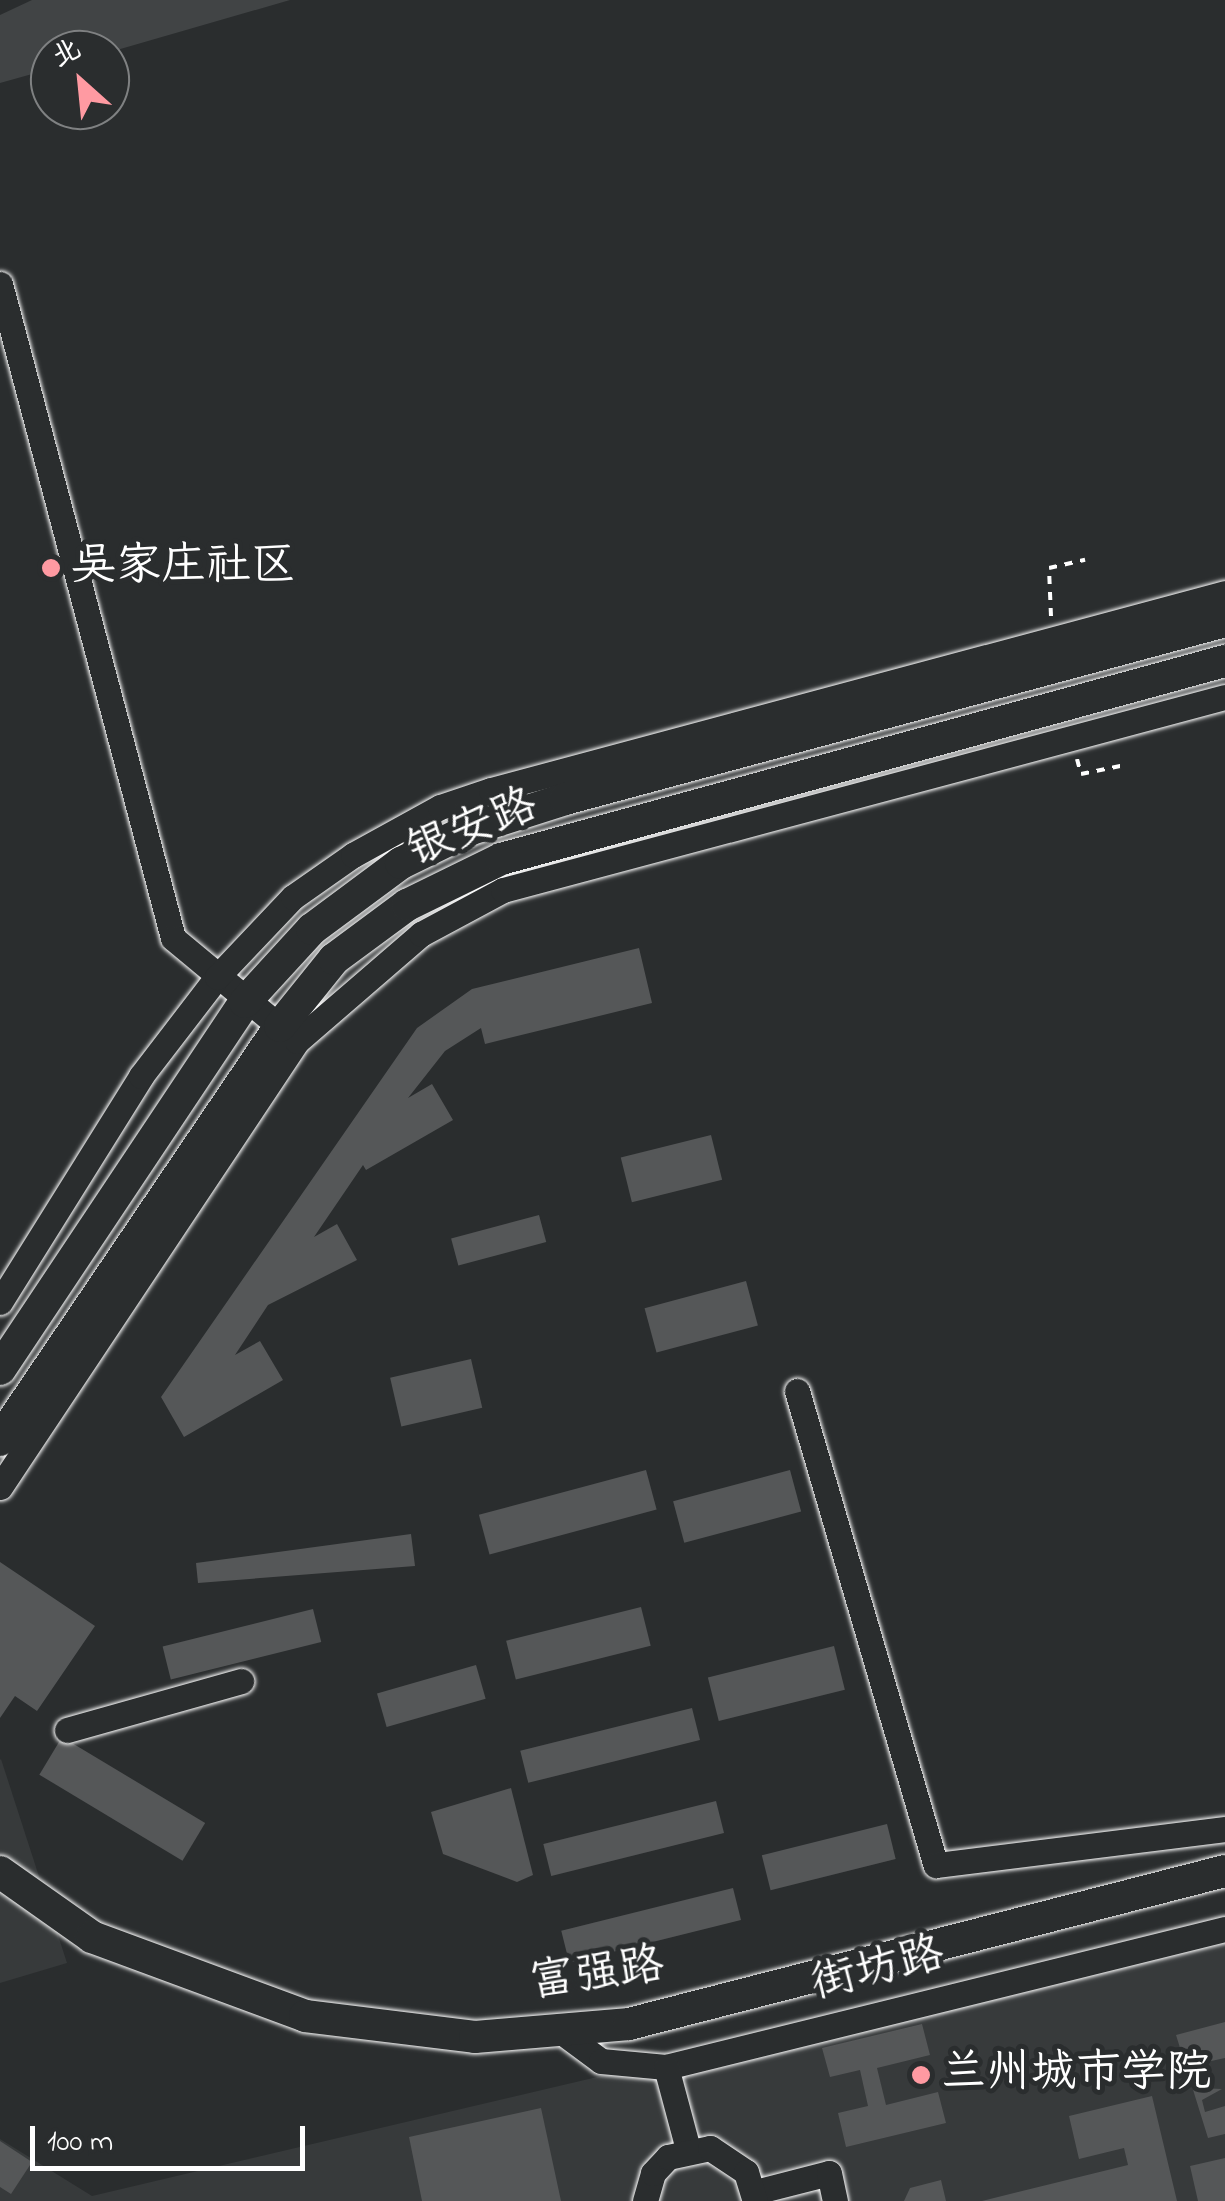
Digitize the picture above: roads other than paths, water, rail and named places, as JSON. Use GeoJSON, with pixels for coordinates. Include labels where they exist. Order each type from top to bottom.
{"type":"FeatureCollection","features":[{"type":"Feature","properties":{"kind":"main road","name":"银安路"},"geometry":{"type":"LineString","coordinates":[[0,1370],[245,1002],[344,901],[471,829],[1225,621]]}},
{"type":"Feature","properties":{"kind":"main road","name":"银安路"},"geometry":{"type":"LineString","coordinates":[[0,1440],[348,948],[407,904],[501,859],[1225,661]]}},
{"type":"Feature","properties":{"kind":"main road","name":"富强路"},"geometry":{"type":"LineString","coordinates":[[0,1872],[92,1937],[305,2016],[475,2037],[629,2024],[1225,1871]]}},
{"type":"Feature","properties":{"kind":"street"},"geometry":{"type":"LineString","coordinates":[[0,284],[172,938],[245,1002],[288,1033]]}},
{"type":"Feature","properties":{"kind":"street"},"geometry":{"type":"LineString","coordinates":[[0,1302],[140,1076],[217,978],[292,898],[440,808],[1225,593]]}},
{"type":"Feature","properties":{"kind":"street"},"geometry":{"type":"LineString","coordinates":[[0,1487],[288,1033],[422,934],[503,890],[1225,696]]}},
{"type":"Feature","properties":{"kind":"street"},"geometry":{"type":"LineString","coordinates":[[797,1391],[936,1865],[1225,1829]]}},
{"type":"Feature","properties":{"kind":"street"},"geometry":{"type":"LineString","coordinates":[[67,1730],[241,1681]]}},
{"type":"Feature","properties":{"kind":"street","name":"街坊路"},"geometry":{"type":"LineString","coordinates":[[559,2030],[602,2061],[666,2067],[1225,1929]]}},
{"type":"Feature","properties":{"kind":"street"},"geometry":{"type":"LineString","coordinates":[[666,2067],[688,2149]]}},
{"type":"Feature","properties":{"kind":"street"},"geometry":{"type":"LineString","coordinates":[[644,2201],[653,2173],[688,2149],[730,2156],[755,2196],[829,2173],[836,2201]]}},
{"type":"Feature","properties":{"kind":"place","name":"吴家庄社区"},"geometry":{"type":"Point","coordinates":[51,568]}},
{"type":"Feature","properties":{"kind":"place","name":"兰州城市学院"},"geometry":{"type":"Point","coordinates":[921,2075]}}]}
